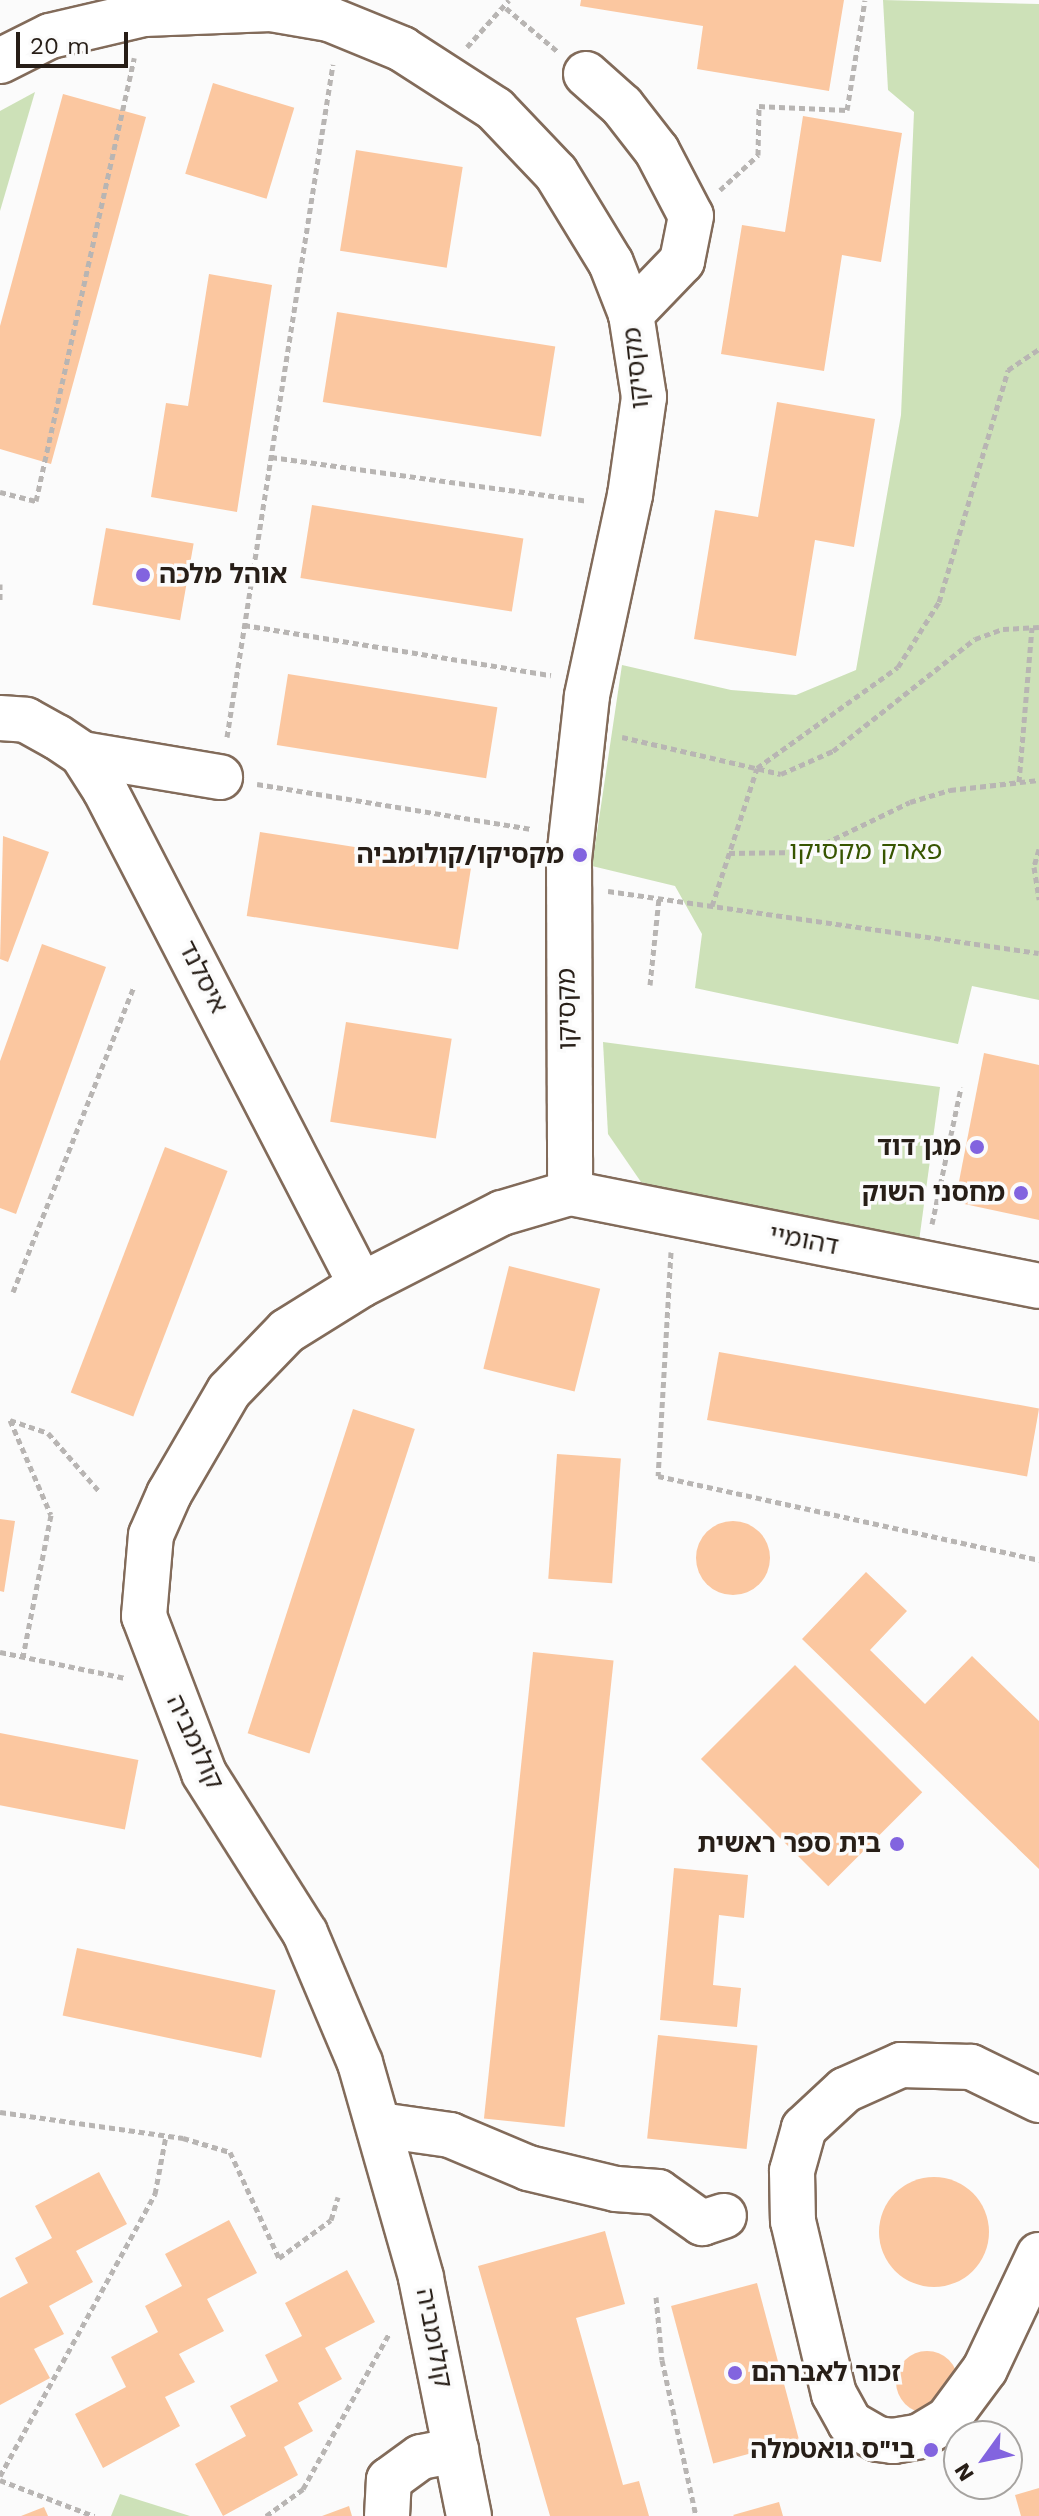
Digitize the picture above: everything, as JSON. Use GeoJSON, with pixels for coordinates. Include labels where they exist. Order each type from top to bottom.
{"type":"FeatureCollection","features":[{"type":"Feature","properties":{"kind":"street","name":"מקסיקו"},"geometry":{"type":"LineString","coordinates":[[0,61],[50,36],[144,14],[271,9],[339,23],[402,49],[495,109],[556,173],[611,263],[631,314],[644,397],[627,507],[589,682],[571,836],[568,886],[570,1193]]}},
{"type":"Feature","properties":{"kind":"street"},"geometry":{"type":"LineString","coordinates":[[586,74],[622,106],[657,151],[691,216],[682,261],[631,314]]}},
{"type":"Feature","properties":{"kind":"street","name":"איסלנד"},"geometry":{"type":"LineString","coordinates":[[0,718],[26,720],[82,754],[139,852],[361,1285]]}},
{"type":"Feature","properties":{"kind":"street"},"geometry":{"type":"LineString","coordinates":[[82,754],[220,777]]}},
{"type":"Feature","properties":{"kind":"street","name":"קולומביה"},"geometry":{"type":"LineString","coordinates":[[469,2516],[421,2277],[360,2063],[305,1933],[204,1773],[144,1616],[151,1535],[169,1494],[229,1391],[258,1358],[287,1331],[361,1285],[502,1213],[570,1193]]}},
{"type":"Feature","properties":{"kind":"street","name":"דהומיי"},"geometry":{"type":"LineString","coordinates":[[570,1193],[1039,1286]]}},
{"type":"Feature","properties":{"kind":"street"},"geometry":{"type":"LineString","coordinates":[[1039,2100],[971,2067],[901,2065],[845,2090],[804,2128],[792,2171],[793,2221],[834,2394],[850,2423],[878,2439],[893,2441],[920,2436],[948,2419],[985,2369],[1039,2255]]}},
{"type":"Feature","properties":{"kind":"street"},"geometry":{"type":"LineString","coordinates":[[380,2125],[450,2135],[528,2168],[601,2185],[658,2192],[702,2223],[724,2216]]}},
{"type":"Feature","properties":{"kind":"street"},"geometry":{"type":"LineString","coordinates":[[387,2516],[389,2480],[421,2457],[456,2450]]}},
{"type":"Feature","properties":{"kind":"path"},"geometry":{"type":"LineString","coordinates":[[441,73],[506,8],[509,0]]}},
{"type":"Feature","properties":{"kind":"path"},"geometry":{"type":"LineString","coordinates":[[691,216],[758,155],[759,106],[847,110],[865,0]]}},
{"type":"Feature","properties":{"kind":"path"},"geometry":{"type":"LineString","coordinates":[[506,8],[586,74]]}},
{"type":"Feature","properties":{"kind":"path"},"geometry":{"type":"LineString","coordinates":[[0,492],[36,501],[144,14]]}},
{"type":"Feature","properties":{"kind":"path"},"geometry":{"type":"LineString","coordinates":[[220,777],[339,23]]}},
{"type":"Feature","properties":{"kind":"path"},"geometry":{"type":"LineString","coordinates":[[712,906],[757,768],[898,667],[939,602],[1008,370],[1039,349]]}},
{"type":"Feature","properties":{"kind":"path"},"geometry":{"type":"LineString","coordinates":[[271,457],[627,507]]}},
{"type":"Feature","properties":{"kind":"path"},"geometry":{"type":"LineString","coordinates":[[0,584],[0,603]]}},
{"type":"Feature","properties":{"kind":"path"},"geometry":{"type":"LineString","coordinates":[[244,625],[589,682]]}},
{"type":"Feature","properties":{"kind":"path"},"geometry":{"type":"LineString","coordinates":[[583,728],[781,774],[808,766],[975,639],[1003,629],[1035,628],[1019,783]]}},
{"type":"Feature","properties":{"kind":"path"},"geometry":{"type":"LineString","coordinates":[[729,853],[807,852],[910,802],[950,790],[1039,780]]}},
{"type":"Feature","properties":{"kind":"path"},"geometry":{"type":"LineString","coordinates":[[274,787],[571,836]]}},
{"type":"Feature","properties":{"kind":"path"},"geometry":{"type":"LineString","coordinates":[[1039,849],[1034,867],[1039,900]]}},
{"type":"Feature","properties":{"kind":"path"},"geometry":{"type":"LineString","coordinates":[[568,886],[1039,953]]}},
{"type":"Feature","properties":{"kind":"path"},"geometry":{"type":"LineString","coordinates":[[650,985],[659,898]]}},
{"type":"Feature","properties":{"kind":"path"},"geometry":{"type":"LineString","coordinates":[[13,1292],[134,986]]}},
{"type":"Feature","properties":{"kind":"path"},"geometry":{"type":"LineString","coordinates":[[924,1264],[961,1087]]}},
{"type":"Feature","properties":{"kind":"path"},"geometry":{"type":"LineString","coordinates":[[674,1215],[658,1476],[1039,1560]]}},
{"type":"Feature","properties":{"kind":"path"},"geometry":{"type":"LineString","coordinates":[[23,1657],[51,1515],[10,1420],[48,1433],[99,1491]]}},
{"type":"Feature","properties":{"kind":"path"},"geometry":{"type":"LineString","coordinates":[[0,1652],[169,1688]]}},
{"type":"Feature","properties":{"kind":"path"},"geometry":{"type":"LineString","coordinates":[[0,2112],[166,2136],[230,2152],[279,2258],[331,2220],[338,2197]]}},
{"type":"Feature","properties":{"kind":"path"},"geometry":{"type":"LineString","coordinates":[[94,2516],[0,2478],[155,2194],[166,2136]]}},
{"type":"Feature","properties":{"kind":"path"},"geometry":{"type":"LineString","coordinates":[[656,2297],[662,2360],[696,2516]]}},
{"type":"Feature","properties":{"kind":"path"},"geometry":{"type":"LineString","coordinates":[[266,2516],[303,2489],[392,2330]]}},
{"type":"Feature","properties":{"kind":"green space","name":"פארק מקסיקו"},"geometry":{"type":"Polygon","coordinates":[[[883,0],[1039,4],[1039,1000],[972,986],[958,1044],[695,988],[702,934],[675,886],[592,866],[622,665],[731,690],[796,695],[856,670],[901,415],[914,112],[888,90],[883,0]]]}},
{"type":"Feature","properties":{"kind":"green space"},"geometry":{"type":"Polygon","coordinates":[[[35,92],[0,211],[0,111],[35,92]]]}},
{"type":"Feature","properties":{"kind":"green space"},"geometry":{"type":"Polygon","coordinates":[[[603,1042],[940,1087],[919,1241],[672,1194],[641,1182],[608,1134],[603,1042]]]}},
{"type":"Feature","properties":{"kind":"green space"},"geometry":{"type":"Polygon","coordinates":[[[120,2494],[190,2516],[111,2516],[120,2494]]]}},
{"type":"Feature","properties":{"kind":"building"},"geometry":{"type":"Polygon","coordinates":[[[581,0],[844,0],[829,91],[697,69],[703,26],[580,6],[581,0]]]}},
{"type":"Feature","properties":{"kind":"building"},"geometry":{"type":"Polygon","coordinates":[[[213,83],[294,108],[267,199],[185,174],[213,83]]]}},
{"type":"Feature","properties":{"kind":"building"},"geometry":{"type":"Polygon","coordinates":[[[63,94],[146,117],[51,464],[0,449],[0,326],[63,94]]]}},
{"type":"Feature","properties":{"kind":"building"},"geometry":{"type":"Polygon","coordinates":[[[803,116],[902,133],[881,262],[842,255],[824,371],[721,354],[742,225],[785,232],[803,116]]]}},
{"type":"Feature","properties":{"kind":"building"},"geometry":{"type":"Polygon","coordinates":[[[356,150],[463,167],[447,268],[340,251],[356,150]]]}},
{"type":"Feature","properties":{"kind":"building"},"geometry":{"type":"Polygon","coordinates":[[[209,274],[272,285],[237,512],[151,497],[166,403],[188,406],[209,274]]]}},
{"type":"Feature","properties":{"kind":"building"},"geometry":{"type":"Polygon","coordinates":[[[337,312],[555,347],[541,436],[323,402],[337,312]]]}},
{"type":"Feature","properties":{"kind":"building"},"geometry":{"type":"Polygon","coordinates":[[[777,402],[875,419],[854,547],[815,540],[796,656],[694,639],[715,510],[758,517],[777,402]]]}},
{"type":"Feature","properties":{"kind":"building"},"geometry":{"type":"Polygon","coordinates":[[[312,505],[523,538],[512,612],[300,578],[312,505]]]}},
{"type":"Feature","properties":{"kind":"building","name":"אוהל מלכה"},"geometry":{"type":"Polygon","coordinates":[[[106,528],[194,543],[180,620],[92,605],[106,528]]]}},
{"type":"Feature","properties":{"kind":"building"},"geometry":{"type":"Polygon","coordinates":[[[288,674],[497,707],[486,778],[277,745],[288,674]]]}},
{"type":"Feature","properties":{"kind":"building"},"geometry":{"type":"Polygon","coordinates":[[[260,832],[471,865],[458,949],[247,916],[260,832]]]}},
{"type":"Feature","properties":{"kind":"building"},"geometry":{"type":"Polygon","coordinates":[[[3,836],[49,852],[8,962],[0,959],[3,836]]]}},
{"type":"Feature","properties":{"kind":"building"},"geometry":{"type":"Polygon","coordinates":[[[42,944],[106,967],[16,1214],[0,1208],[0,1061],[42,944]]]}},
{"type":"Feature","properties":{"kind":"building"},"geometry":{"type":"Polygon","coordinates":[[[346,1022],[452,1039],[436,1138],[330,1122],[346,1022]]]}},
{"type":"Feature","properties":{"kind":"building"},"geometry":{"type":"Polygon","coordinates":[[[984,1053],[1039,1065],[1039,1220],[955,1202],[984,1053]]]}},
{"type":"Feature","properties":{"kind":"building"},"geometry":{"type":"Polygon","coordinates":[[[165,1147],[228,1171],[133,1417],[71,1393],[165,1147]]]}},
{"type":"Feature","properties":{"kind":"building"},"geometry":{"type":"Polygon","coordinates":[[[509,1266],[600,1289],[575,1392],[483,1369],[509,1266]]]}},
{"type":"Feature","properties":{"kind":"building"},"geometry":{"type":"Polygon","coordinates":[[[719,1352],[1039,1408],[1027,1476],[707,1420],[719,1352]]]}},
{"type":"Feature","properties":{"kind":"building"},"geometry":{"type":"Polygon","coordinates":[[[353,1409],[415,1429],[309,1753],[248,1733],[353,1409]]]}},
{"type":"Feature","properties":{"kind":"building"},"geometry":{"type":"Polygon","coordinates":[[[557,1454],[621,1458],[612,1583],[548,1579],[557,1454]]]}},
{"type":"Feature","properties":{"kind":"building"},"geometry":{"type":"Polygon","coordinates":[[[0,1519],[15,1521],[4,1592],[0,1591],[0,1519]]]}},
{"type":"Feature","properties":{"kind":"building"},"geometry":{"type":"Polygon","coordinates":[[[733,1521],[747,1524],[759,1532],[767,1544],[770,1558],[767,1572],[759,1584],[747,1592],[733,1595],[719,1592],[707,1584],[699,1572],[696,1558],[699,1544],[707,1532],[719,1524],[733,1521]]]}},
{"type":"Feature","properties":{"kind":"building"},"geometry":{"type":"Polygon","coordinates":[[[866,1572],[907,1611],[870,1650],[925,1704],[972,1656],[1039,1721],[1039,1869],[802,1639],[866,1572]]]}},
{"type":"Feature","properties":{"kind":"building"},"geometry":{"type":"Polygon","coordinates":[[[533,1652],[614,1660],[565,2127],[484,2118],[533,1652]]]}},
{"type":"Feature","properties":{"kind":"building"},"geometry":{"type":"Polygon","coordinates":[[[795,1665],[922,1792],[828,1886],[701,1759],[795,1665]]]}},
{"type":"Feature","properties":{"kind":"building"},"geometry":{"type":"Polygon","coordinates":[[[0,1733],[138,1760],[125,1830],[0,1805],[0,1733]]]}},
{"type":"Feature","properties":{"kind":"building"},"geometry":{"type":"Polygon","coordinates":[[[674,1868],[748,1875],[744,1918],[719,1915],[713,1985],[741,1988],[737,2027],[660,2020],[674,1868]]]}},
{"type":"Feature","properties":{"kind":"building"},"geometry":{"type":"Polygon","coordinates":[[[77,1948],[276,1990],[261,2058],[63,2015],[77,1948]]]}},
{"type":"Feature","properties":{"kind":"building"},"geometry":{"type":"Polygon","coordinates":[[[658,2035],[757,2045],[747,2149],[647,2138],[658,2035]]]}},
{"type":"Feature","properties":{"kind":"building"},"geometry":{"type":"Polygon","coordinates":[[[99,2172],[127,2224],[76,2251],[93,2282],[49,2306],[64,2334],[34,2349],[50,2378],[0,2405],[0,2298],[28,2283],[15,2258],[52,2238],[35,2206],[99,2172]]]}},
{"type":"Feature","properties":{"kind":"building"},"geometry":{"type":"Polygon","coordinates":[[[934,2177],[955,2181],[973,2193],[985,2211],[989,2232],[985,2253],[973,2271],[955,2283],[934,2287],[913,2283],[895,2271],[883,2253],[879,2232],[883,2211],[895,2193],[913,2181],[934,2177]]]}},
{"type":"Feature","properties":{"kind":"building"},"geometry":{"type":"Polygon","coordinates":[[[229,2220],[257,2273],[207,2299],[224,2331],[179,2354],[195,2382],[165,2397],[180,2426],[103,2468],[75,2414],[126,2387],[111,2357],[158,2332],[145,2306],[182,2286],[165,2254],[229,2220]]]}},
{"type":"Feature","properties":{"kind":"building"},"geometry":{"type":"Polygon","coordinates":[[[605,2231],[625,2304],[576,2318],[623,2485],[639,2481],[649,2516],[550,2516],[478,2266],[605,2231]]]}},
{"type":"Feature","properties":{"kind":"building"},"geometry":{"type":"Polygon","coordinates":[[[347,2270],[375,2322],[325,2348],[342,2379],[298,2403],[313,2431],[284,2447],[298,2475],[223,2516],[195,2464],[246,2436],[230,2406],[278,2381],[265,2355],[302,2336],[285,2303],[347,2270]]]}},
{"type":"Feature","properties":{"kind":"building","name":"זכור לאברהם"},"geometry":{"type":"Polygon","coordinates":[[[757,2283],[799,2440],[713,2463],[671,2306],[757,2283]]]}},
{"type":"Feature","properties":{"kind":"building"},"geometry":{"type":"Polygon","coordinates":[[[927,2351],[949,2360],[958,2382],[949,2404],[927,2413],[905,2404],[896,2382],[905,2360],[927,2351]]]}},
{"type":"Feature","properties":{"kind":"building"},"geometry":{"type":"Polygon","coordinates":[[[1039,2488],[1039,2516],[1021,2516],[1016,2500],[1023,2500],[1023,2493],[1039,2488]]]}},
{"type":"Feature","properties":{"kind":"building"},"geometry":{"type":"Polygon","coordinates":[[[779,2502],[783,2516],[733,2515],[779,2502]]]}},
{"type":"Feature","properties":{"kind":"building"},"geometry":{"type":"Polygon","coordinates":[[[349,2506],[352,2516],[322,2516],[349,2506]]]}},
{"type":"Feature","properties":{"kind":"building"},"geometry":{"type":"Polygon","coordinates":[[[44,2507],[48,2516],[21,2516],[44,2507]]]}},
{"type":"Feature","properties":{"kind":"place","name":"אוהל מלכה"},"geometry":{"type":"Point","coordinates":[143,575]}},
{"type":"Feature","properties":{"kind":"place","name":"מקסיקו/קולומביה"},"geometry":{"type":"Point","coordinates":[580,855]}},
{"type":"Feature","properties":{"kind":"place","name":"מגן דוד"},"geometry":{"type":"Point","coordinates":[977,1147]}},
{"type":"Feature","properties":{"kind":"place","name":"מחסני השוק"},"geometry":{"type":"Point","coordinates":[1021,1193]}},
{"type":"Feature","properties":{"kind":"place","name":"בית ספר ראשית"},"geometry":{"type":"Point","coordinates":[897,1844]}},
{"type":"Feature","properties":{"kind":"place","name":"זכור לאברהם"},"geometry":{"type":"Point","coordinates":[735,2373]}},
{"type":"Feature","properties":{"kind":"place","name":"בי\"ס גואטמלה"},"geometry":{"type":"Point","coordinates":[931,2450]}}]}
